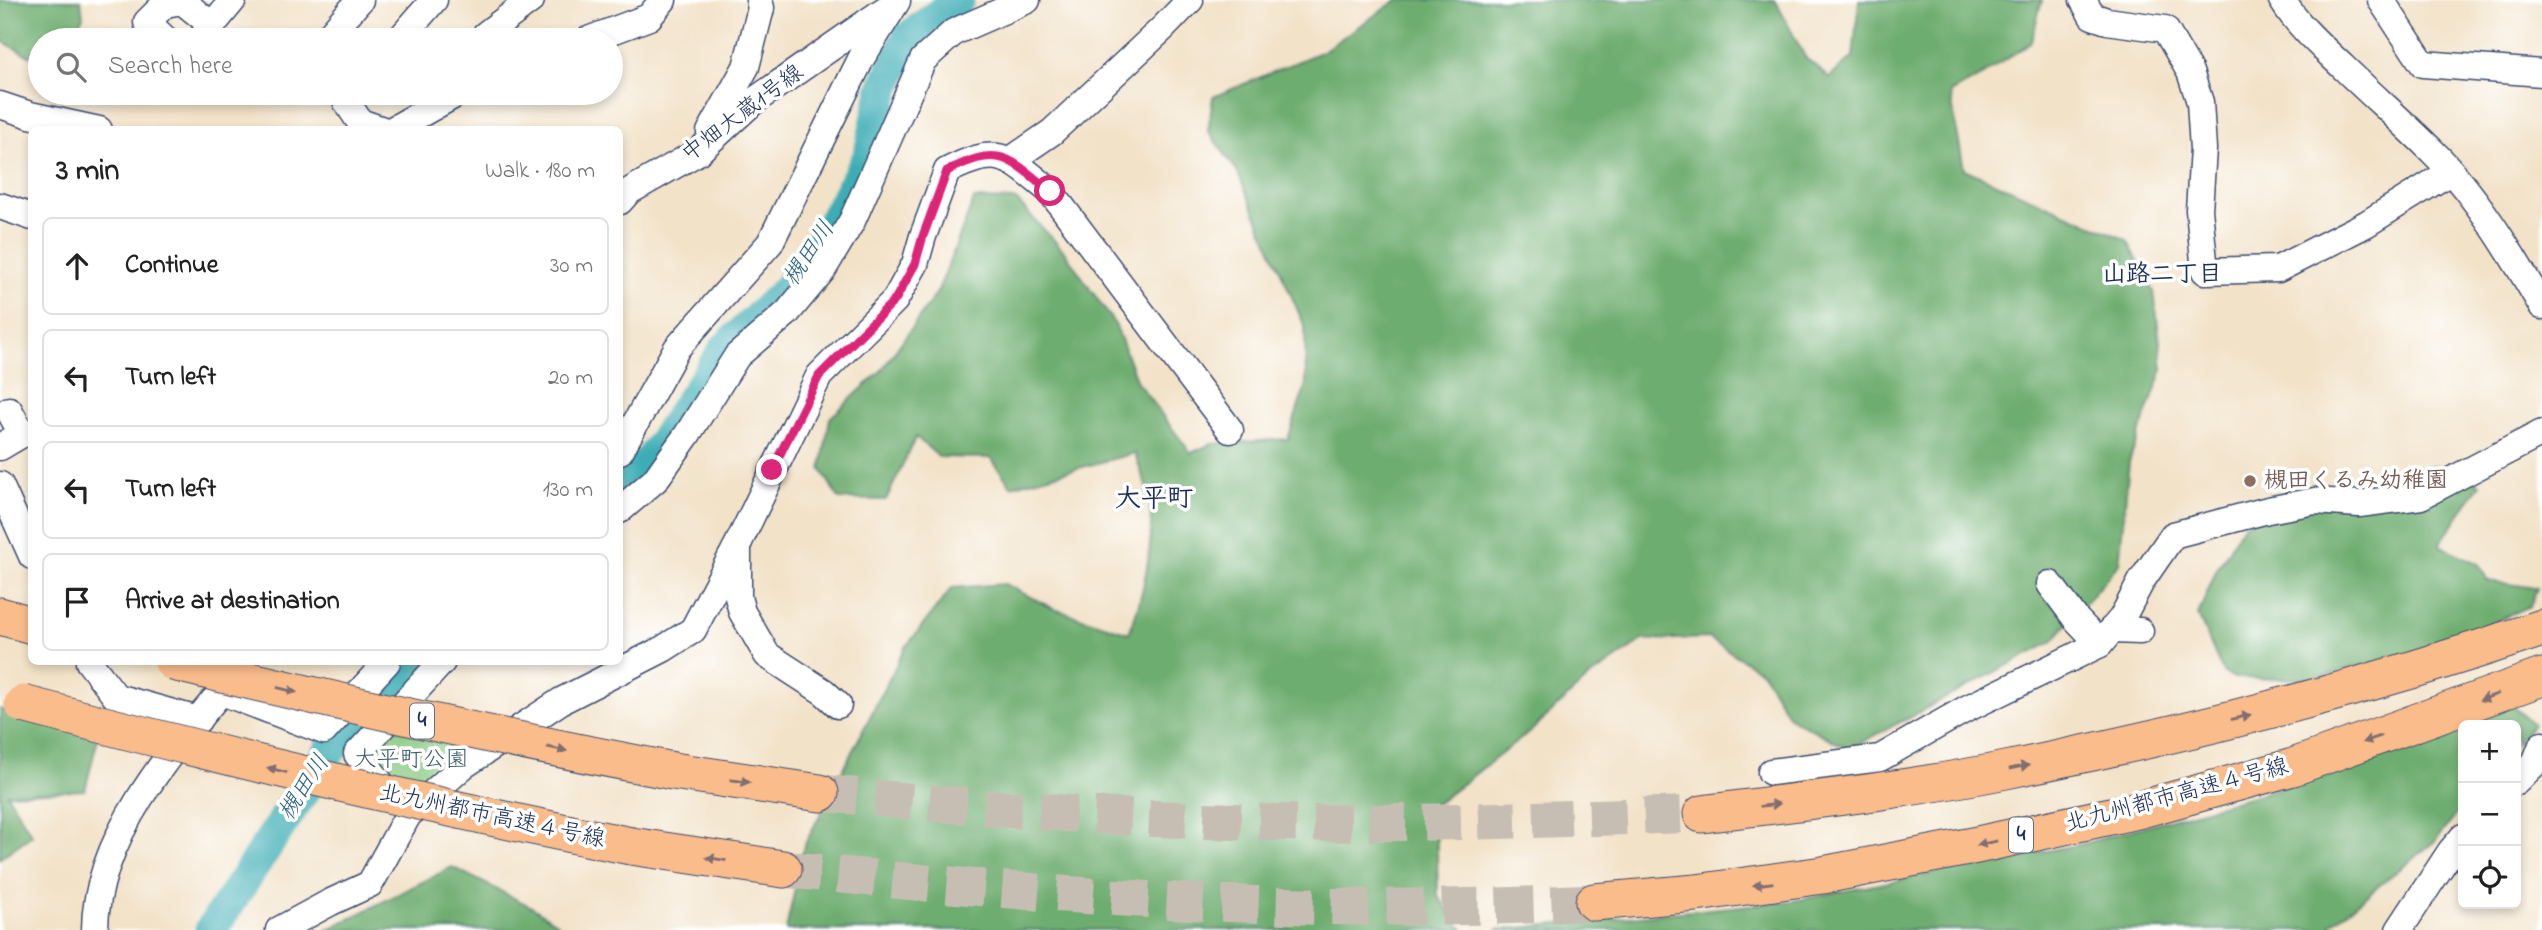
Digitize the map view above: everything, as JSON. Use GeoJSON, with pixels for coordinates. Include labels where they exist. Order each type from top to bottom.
{"type":"FeatureCollection","features":[{"type":"Feature","properties":{"kind":"highway"},"geometry":{"type":"LineString","coordinates":[[0,616],[28,624]]}},
{"type":"Feature","properties":{"kind":"highway"},"geometry":{"type":"LineString","coordinates":[[1702,814],[1854,795],[2004,771],[2307,701],[2449,660],[2542,628]]}},
{"type":"Feature","properties":{"kind":"highway","name":"4"},"geometry":{"type":"LineString","coordinates":[[185,665],[329,701],[526,743],[673,771],[820,793]]}},
{"type":"Feature","properties":{"kind":"highway","name":"北九州都市高速４号線"},"geometry":{"type":"LineString","coordinates":[[1594,902],[1696,893],[1823,875],[2125,813],[2293,767],[2542,677]]}},
{"type":"Feature","properties":{"kind":"highway","name":"北九州都市高速４号線"},"geometry":{"type":"LineString","coordinates":[[12,701],[299,775],[496,820],[631,846],[783,869]]}},
{"type":"Feature","properties":{"kind":"street"},"geometry":{"type":"LineString","coordinates":[[211,28],[233,0]]}},
{"type":"Feature","properties":{"kind":"street"},"geometry":{"type":"LineString","coordinates":[[335,28],[359,0]]}},
{"type":"Feature","properties":{"kind":"street"},"geometry":{"type":"LineString","coordinates":[[410,28],[435,0]]}},
{"type":"Feature","properties":{"kind":"street"},"geometry":{"type":"LineString","coordinates":[[494,28],[531,0]]}},
{"type":"Feature","properties":{"kind":"street"},"geometry":{"type":"LineString","coordinates":[[620,28],[649,17],[663,0]]}},
{"type":"Feature","properties":{"kind":"street"},"geometry":{"type":"LineString","coordinates":[[698,152],[746,67],[761,8],[759,0]]}},
{"type":"Feature","properties":{"kind":"street"},"geometry":{"type":"LineString","coordinates":[[623,507],[655,480],[737,356],[787,313],[822,271],[852,221],[923,60],[954,32],[1027,0]]}},
{"type":"Feature","properties":{"kind":"street"},"geometry":{"type":"LineString","coordinates":[[1011,160],[1052,132],[1190,0]]}},
{"type":"Feature","properties":{"kind":"street"},"geometry":{"type":"LineString","coordinates":[[2083,0],[2092,16],[2107,21],[2165,29],[2190,72],[2200,102],[2203,149],[2199,210],[2205,271],[2278,269],[2366,223],[2450,172]]}},
{"type":"Feature","properties":{"kind":"street"},"geometry":{"type":"LineString","coordinates":[[2381,0],[2423,64],[2542,73]]}},
{"type":"Feature","properties":{"kind":"street"},"geometry":{"type":"LineString","coordinates":[[153,28],[147,22],[165,4],[182,1],[203,28]]}},
{"type":"Feature","properties":{"kind":"street"},"geometry":{"type":"LineString","coordinates":[[623,446],[677,348],[770,243],[862,57],[898,1]]}},
{"type":"Feature","properties":{"kind":"street","name":"中畑大蔵1号線"},"geometry":{"type":"LineString","coordinates":[[623,198],[628,192],[698,152],[754,101],[898,1]]}},
{"type":"Feature","properties":{"kind":"street"},"geometry":{"type":"LineString","coordinates":[[2289,5],[2436,155],[2477,205],[2542,306]]}},
{"type":"Feature","properties":{"kind":"street"},"geometry":{"type":"LineString","coordinates":[[0,105],[30,115],[81,126]]}},
{"type":"Feature","properties":{"kind":"street"},"geometry":{"type":"LineString","coordinates":[[349,105],[360,122],[372,126]]}},
{"type":"Feature","properties":{"kind":"street"},"geometry":{"type":"LineString","coordinates":[[400,126],[437,105]]}},
{"type":"Feature","properties":{"kind":"street"},"geometry":{"type":"LineString","coordinates":[[279,930],[370,884],[408,815],[463,766],[561,701],[663,649],[692,630],[738,544],[819,376],[895,300],[915,264],[947,171],[968,160],[990,155],[1011,160],[1050,191],[1230,430]]}},
{"type":"Feature","properties":{"kind":"street"},"geometry":{"type":"LineString","coordinates":[[0,206],[28,216]]}},
{"type":"Feature","properties":{"kind":"street"},"geometry":{"type":"LineString","coordinates":[[9,410],[18,438]]}},
{"type":"Feature","properties":{"kind":"street"},"geometry":{"type":"LineString","coordinates":[[2105,637],[2122,618],[2142,580],[2173,535],[2268,510],[2315,501],[2359,504],[2421,496],[2542,433]]}},
{"type":"Feature","properties":{"kind":"street"},"geometry":{"type":"LineString","coordinates":[[0,485],[28,547]]}},
{"type":"Feature","properties":{"kind":"street"},"geometry":{"type":"LineString","coordinates":[[738,544],[738,597],[742,612],[767,655],[824,692],[838,705]]}},
{"type":"Feature","properties":{"kind":"street"},"geometry":{"type":"LineString","coordinates":[[2050,584],[2076,619],[2105,637]]}},
{"type":"Feature","properties":{"kind":"street"},"geometry":{"type":"LineString","coordinates":[[1771,772],[1880,758],[1966,709],[2105,637],[2140,631]]}},
{"type":"Feature","properties":{"kind":"street"},"geometry":{"type":"LineString","coordinates":[[91,665],[116,697],[198,720]]}},
{"type":"Feature","properties":{"kind":"street"},"geometry":{"type":"LineString","coordinates":[[95,930],[95,916],[107,867],[126,820],[144,790],[198,720],[245,665]]}},
{"type":"Feature","properties":{"kind":"street"},"geometry":{"type":"LineString","coordinates":[[324,731],[384,665]]}},
{"type":"Feature","properties":{"kind":"street"},"geometry":{"type":"LineString","coordinates":[[357,754],[439,665]]}},
{"type":"Feature","properties":{"kind":"street"},"geometry":{"type":"LineString","coordinates":[[222,692],[324,731],[357,754],[408,815]]}},
{"type":"Feature","properties":{"kind":"street"},"geometry":{"type":"LineString","coordinates":[[2521,777],[2535,763],[2542,745]]}},
{"type":"Feature","properties":{"kind":"street"},"geometry":{"type":"LineString","coordinates":[[2399,930],[2458,843]]}},
{"type":"Feature","properties":{"kind":"green space"},"geometry":{"type":"Polygon","coordinates":[[[0,0],[81,0],[83,17],[76,28],[28,28],[28,55],[0,40],[0,0]]]}},
{"type":"Feature","properties":{"kind":"green space"},"geometry":{"type":"Polygon","coordinates":[[[1397,0],[1775,0],[1805,57],[1829,78],[1853,57],[1859,0],[2042,0],[2031,42],[1980,77],[1950,93],[1964,169],[2127,240],[2154,291],[2163,369],[2129,462],[2119,564],[2052,642],[1849,749],[1789,717],[1763,673],[1709,638],[1643,640],[1586,680],[1531,731],[1436,804],[1438,896],[1463,930],[786,930],[804,846],[905,648],[952,588],[1005,584],[1054,609],[1129,633],[1143,586],[1151,532],[1147,488],[1135,453],[1011,486],[991,458],[939,457],[916,437],[886,500],[839,499],[821,469],[830,418],[881,371],[938,291],[974,199],[1016,200],[1064,251],[1116,326],[1137,382],[1191,453],[1211,444],[1288,439],[1306,384],[1305,327],[1237,171],[1208,131],[1213,97],[1323,51],[1397,0]]]}},
{"type":"Feature","properties":{"kind":"green space"},"geometry":{"type":"Polygon","coordinates":[[[2447,466],[2480,484],[2439,545],[2479,564],[2488,581],[2537,588],[2530,606],[2456,640],[2313,679],[2234,678],[2223,672],[2198,615],[2216,571],[2244,524],[2320,489],[2359,482],[2403,468],[2447,466]]]}},
{"type":"Feature","properties":{"kind":"green space"},"geometry":{"type":"Polygon","coordinates":[[[2513,705],[2533,724],[2521,738],[2521,720],[2472,720],[2513,705]]]}},
{"type":"Feature","properties":{"kind":"green space"},"geometry":{"type":"Polygon","coordinates":[[[0,709],[99,734],[85,790],[7,794],[32,835],[0,858],[0,709]]]}},
{"type":"Feature","properties":{"kind":"green space"},"geometry":{"type":"Polygon","coordinates":[[[2458,725],[2458,812],[2435,841],[2331,924],[2331,930],[1496,930],[1793,901],[2082,844],[2305,781],[2458,725]]]}},
{"type":"Feature","properties":{"kind":"green space","name":"大平町公園"},"geometry":{"type":"Polygon","coordinates":[[[390,726],[479,749],[420,789],[392,784],[376,760],[372,748],[390,726]]]}},
{"type":"Feature","properties":{"kind":"green space"},"geometry":{"type":"Polygon","coordinates":[[[452,867],[532,907],[567,930],[327,930],[452,867]]]}},
{"type":"Feature","properties":{"kind":"waterway","name":"槻田川"},"geometry":{"type":"LineString","coordinates":[[623,483],[651,460],[726,348],[787,290],[817,251],[869,157],[884,88],[908,38],[958,0]]}},
{"type":"Feature","properties":{"kind":"waterway","name":"槻田川"},"geometry":{"type":"LineString","coordinates":[[211,930],[331,749],[414,665]]}},
{"type":"Feature","properties":{"kind":"tunnel"},"geometry":{"type":"LineString","coordinates":[[820,793],[1076,814],[1204,821],[1425,822],[1702,814]]}},
{"type":"Feature","properties":{"kind":"tunnel"},"geometry":{"type":"LineString","coordinates":[[783,869],[986,888],[1188,902],[1391,907],[1594,902]]}},
{"type":"Feature","properties":{"kind":"place","name":"槻田くるみ幼稚園"},"geometry":{"type":"Point","coordinates":[2250,481]}},
{"type":"Feature","properties":{"kind":"district","name":"山路二丁目"},"geometry":{"type":"Point","coordinates":[2162,275]}},
{"type":"Feature","properties":{"kind":"district","name":"大平町"},"geometry":{"type":"Point","coordinates":[1154,500]}},
{"type":"Feature","properties":{"kind":"route"},"geometry":{"type":"LineString","coordinates":[[772,470],[819,376],[895,300],[915,264],[947,171],[968,160],[990,155],[1011,160],[1050,191]]}}]}
